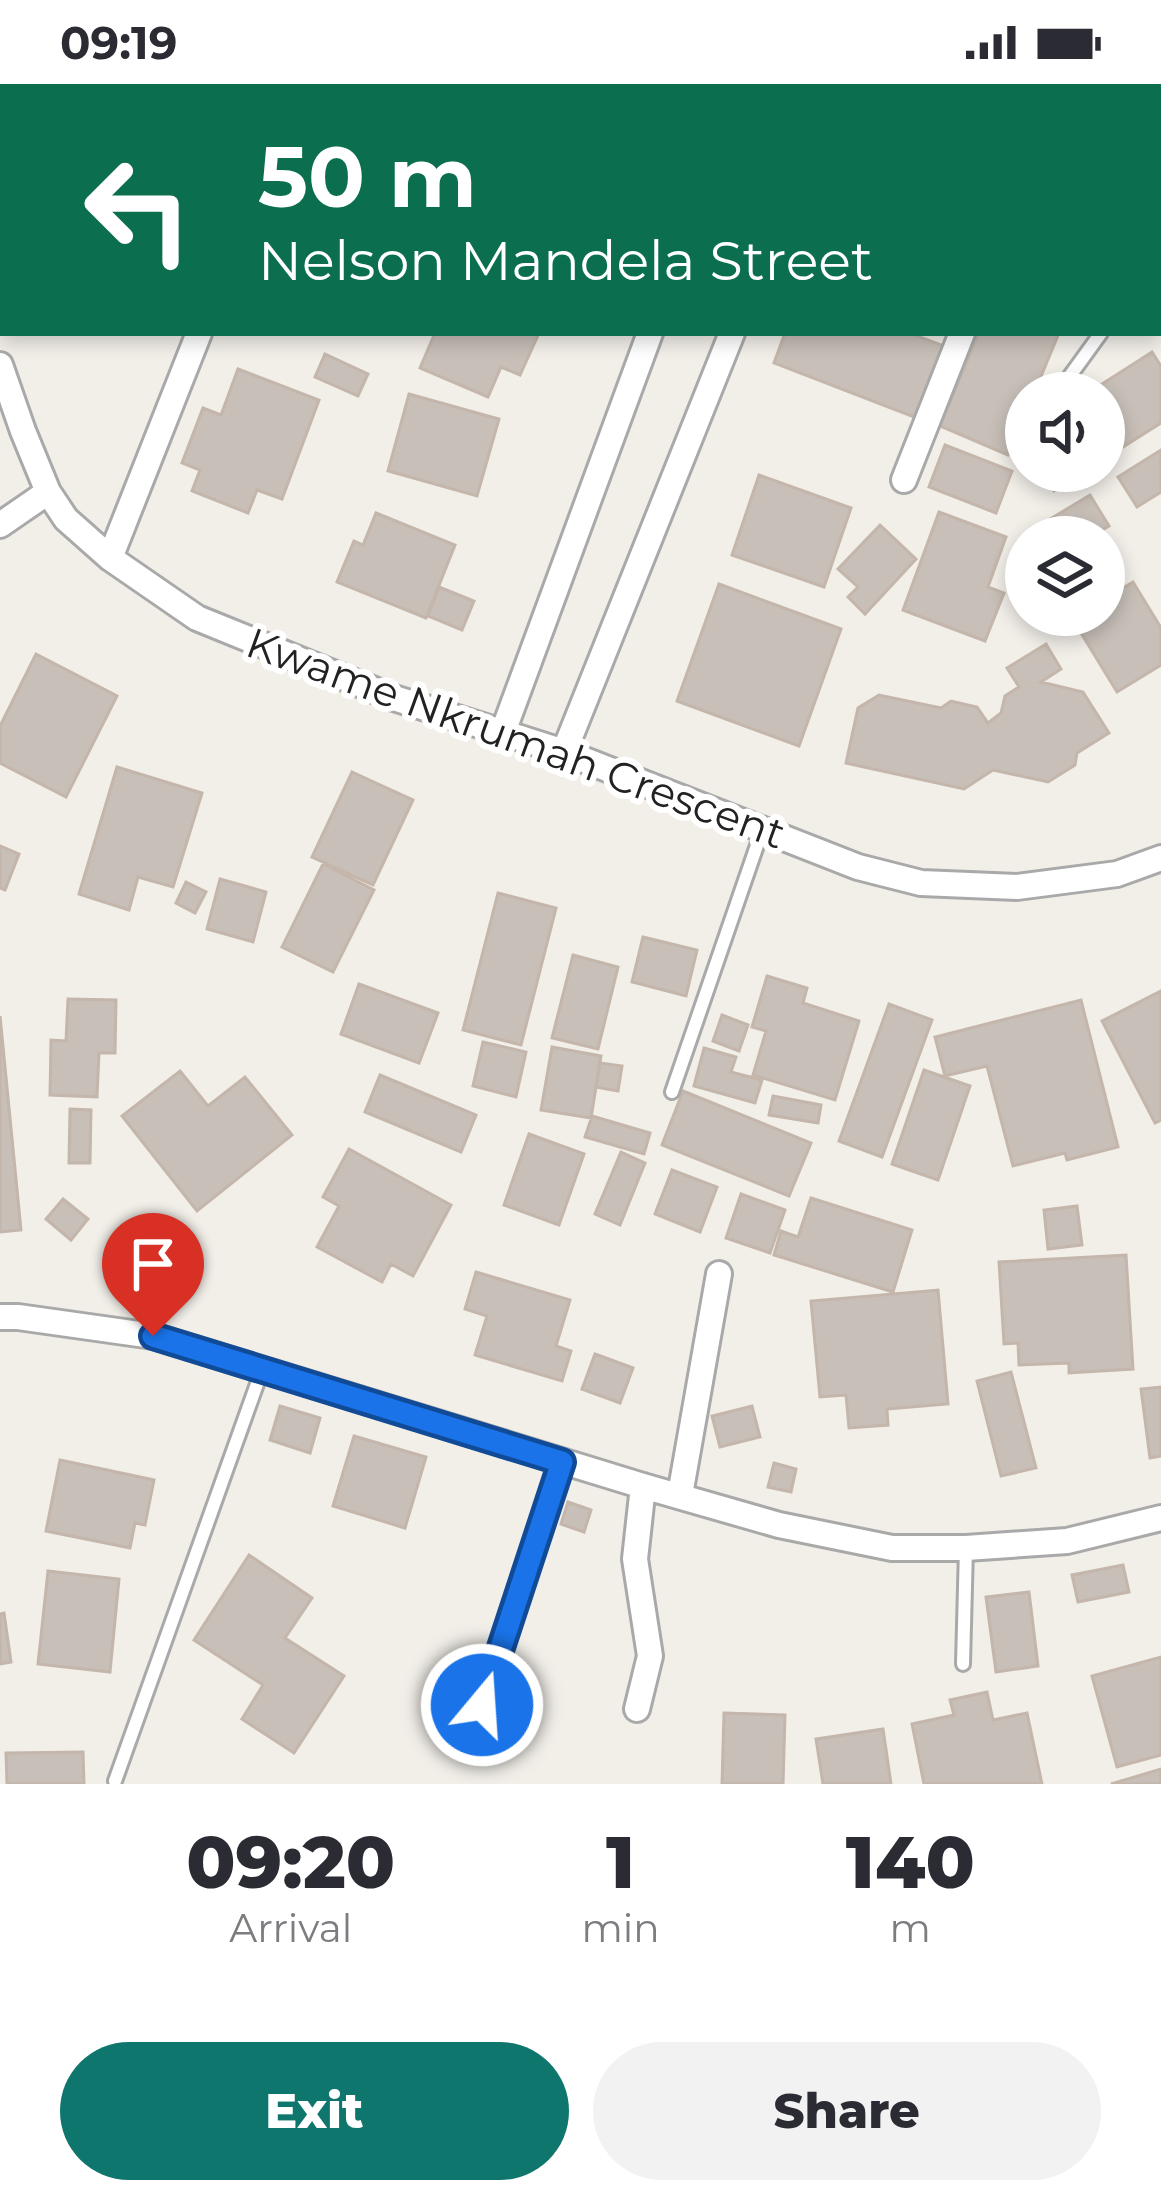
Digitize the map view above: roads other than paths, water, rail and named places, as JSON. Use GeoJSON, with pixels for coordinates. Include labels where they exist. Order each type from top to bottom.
{"type":"FeatureCollection","features":[{"type":"Feature","properties":{"kind":"street"},"geometry":{"type":"LineString","coordinates":[[110,558],[198,336]]}},
{"type":"Feature","properties":{"kind":"street"},"geometry":{"type":"LineString","coordinates":[[503,732],[649,336]]}},
{"type":"Feature","properties":{"kind":"street"},"geometry":{"type":"LineString","coordinates":[[564,752],[731,336]]}},
{"type":"Feature","properties":{"kind":"street"},"geometry":{"type":"LineString","coordinates":[[904,480],[961,336]]}},
{"type":"Feature","properties":{"kind":"street","name":"Kwame Nkrumah Crescent"},"geometry":{"type":"LineString","coordinates":[[0,365],[48,492],[66,519],[110,558],[197,618],[394,698],[564,752],[859,867],[920,883],[1017,887],[1118,874],[1161,857]]}},
{"type":"Feature","properties":{"kind":"street"},"geometry":{"type":"LineString","coordinates":[[0,525],[48,492]]}},
{"type":"Feature","properties":{"kind":"street"},"geometry":{"type":"LineString","coordinates":[[680,1495],[718,1274]]}},
{"type":"Feature","properties":{"kind":"street"},"geometry":{"type":"LineString","coordinates":[[0,1317],[153,1336],[643,1486],[779,1525],[892,1548],[1067,1541],[1161,1518]]}},
{"type":"Feature","properties":{"kind":"street"},"geometry":{"type":"LineString","coordinates":[[638,1709],[650,1656],[635,1559],[643,1486]]}},
{"type":"Feature","properties":{"kind":"lane"},"geometry":{"type":"LineString","coordinates":[[1073,372],[1099,336]]}},
{"type":"Feature","properties":{"kind":"lane"},"geometry":{"type":"LineString","coordinates":[[672,1092],[763,830]]}},
{"type":"Feature","properties":{"kind":"lane"},"geometry":{"type":"LineString","coordinates":[[115,1781],[262,1370]]}},
{"type":"Feature","properties":{"kind":"lane"},"geometry":{"type":"LineString","coordinates":[[482,1705],[562,1462]]}},
{"type":"Feature","properties":{"kind":"lane"},"geometry":{"type":"LineString","coordinates":[[963,1664],[966,1548]]}}]}
